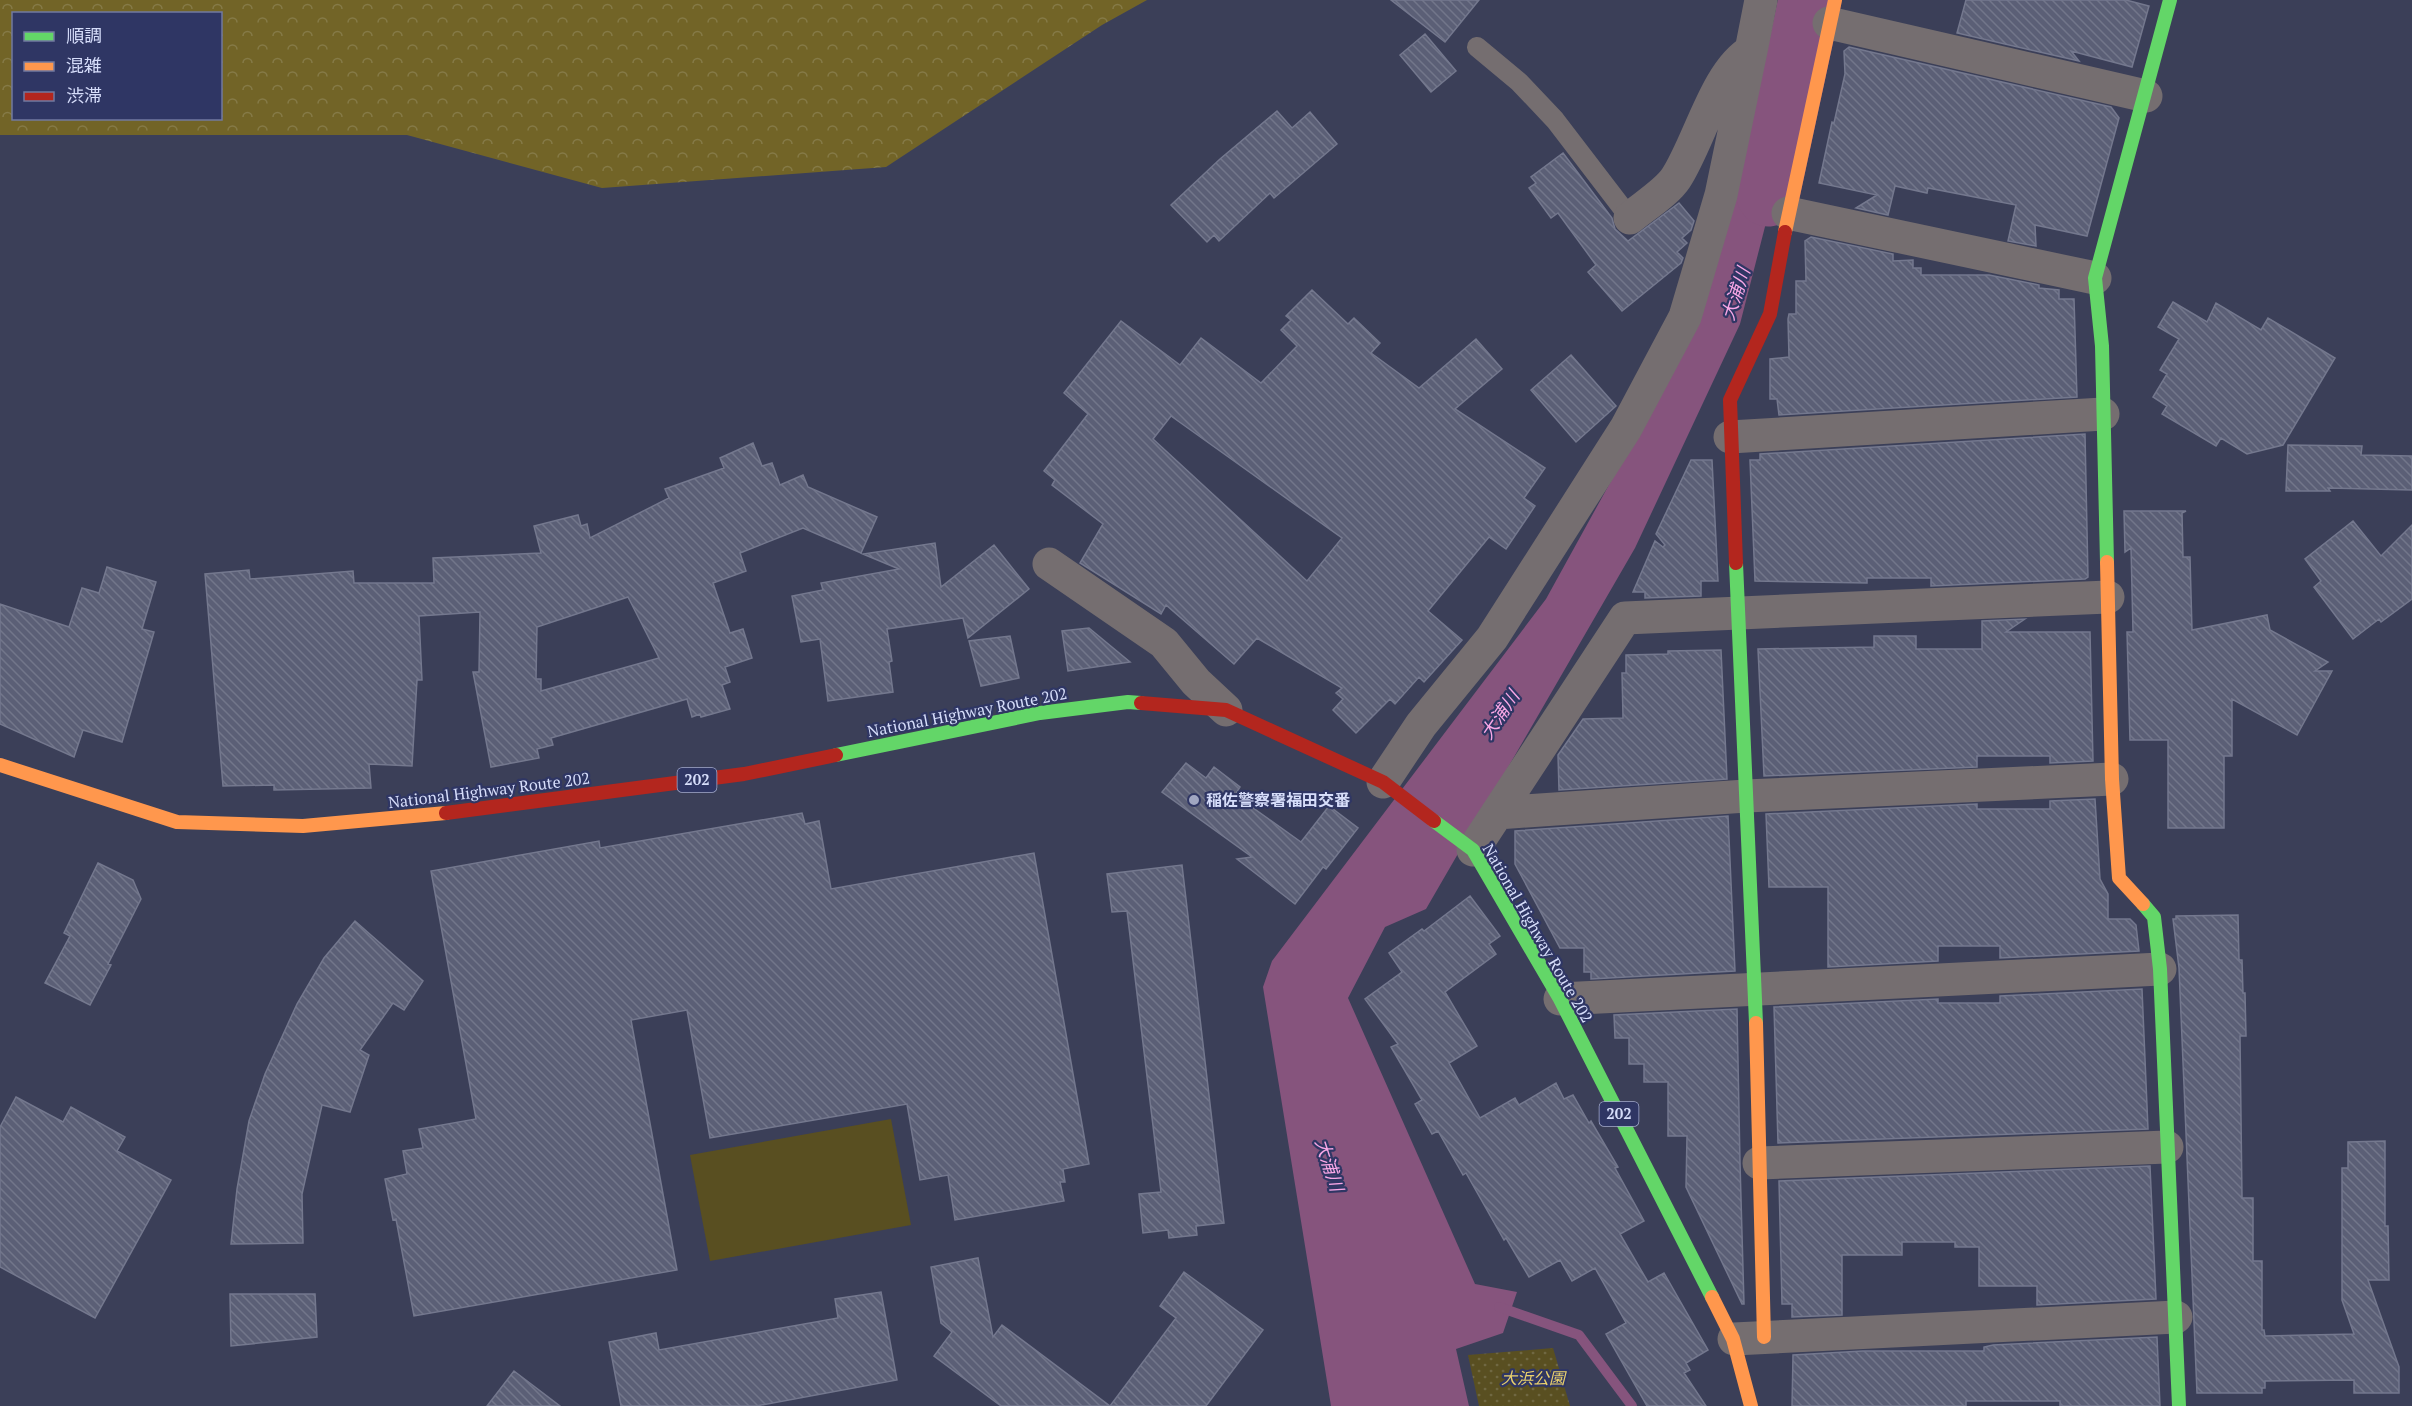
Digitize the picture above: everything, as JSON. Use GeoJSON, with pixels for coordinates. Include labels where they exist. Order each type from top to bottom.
{"type":"FeatureCollection","features":[{"type":"Feature","properties":{"kind":"main road"},"geometry":{"type":"LineString","coordinates":[[2170,0],[2146,96],[2095,278],[2102,346],[2112,779],[2119,878],[2154,916],[2160,969],[2179,1406]]}},
{"type":"Feature","properties":{"kind":"main road"},"geometry":{"type":"LineString","coordinates":[[1748,1338],[1759,1163],[1755,989],[1730,400],[1770,314],[1788,213],[1832,12]]}},
{"type":"Feature","properties":{"kind":"main road","name":"National Highway Route 202"},"geometry":{"type":"LineString","coordinates":[[0,765],[177,822],[303,826],[431,815],[744,774],[1040,712],[1128,702],[1226,710],[1383,782],[1465,844],[1560,999],[1748,1338],[1751,1406]]}},
{"type":"Feature","properties":{"kind":"street"},"geometry":{"type":"LineString","coordinates":[[1383,782],[1421,725],[1492,638],[1626,428],[1685,317],[1721,195],[1761,0]]}},
{"type":"Feature","properties":{"kind":"street"},"geometry":{"type":"LineString","coordinates":[[1832,12],[2146,96]]}},
{"type":"Feature","properties":{"kind":"street"},"geometry":{"type":"LineString","coordinates":[[1630,218],[1675,181],[1698,139],[1717,91],[1740,57],[1751,51]]}},
{"type":"Feature","properties":{"kind":"street"},"geometry":{"type":"LineString","coordinates":[[1675,181],[1706,188],[1721,195]]}},
{"type":"Feature","properties":{"kind":"street"},"geometry":{"type":"LineString","coordinates":[[1788,213],[2095,278]]}},
{"type":"Feature","properties":{"kind":"street"},"geometry":{"type":"LineString","coordinates":[[1730,437],[2103,414]]}},
{"type":"Feature","properties":{"kind":"street"},"geometry":{"type":"LineString","coordinates":[[1049,564],[1164,643],[1196,682],[1226,710]]}},
{"type":"Feature","properties":{"kind":"street"},"geometry":{"type":"LineString","coordinates":[[1465,844],[1497,813],[1625,618],[2108,597]]}},
{"type":"Feature","properties":{"kind":"street"},"geometry":{"type":"LineString","coordinates":[[1497,813],[1746,796],[2112,779]]}},
{"type":"Feature","properties":{"kind":"street"},"geometry":{"type":"LineString","coordinates":[[1560,999],[2160,969]]}},
{"type":"Feature","properties":{"kind":"street"},"geometry":{"type":"LineString","coordinates":[[1759,1163],[2167,1147]]}},
{"type":"Feature","properties":{"kind":"street"},"geometry":{"type":"LineString","coordinates":[[1748,1338],[2176,1317]]}},
{"type":"Feature","properties":{"kind":"lane"},"geometry":{"type":"LineString","coordinates":[[1477,47],[1519,82],[1555,120],[1630,218]]}},
{"type":"Feature","properties":{"kind":"green space"},"geometry":{"type":"Polygon","coordinates":[[[0,0],[1147,0],[1102,25],[886,167],[602,188],[407,135],[0,135],[0,0]]]}},
{"type":"Feature","properties":{"kind":"green space"},"geometry":{"type":"Polygon","coordinates":[[[891,1119],[911,1225],[710,1261],[690,1155],[891,1119]]]}},
{"type":"Feature","properties":{"kind":"green space","name":"大浜公園"},"geometry":{"type":"Polygon","coordinates":[[[1553,1348],[1570,1406],[1479,1406],[1468,1355],[1553,1348]]]}},
{"type":"Feature","properties":{"kind":"water"},"geometry":{"type":"Polygon","coordinates":[[[1752,105],[1795,110],[1740,324],[1635,548],[1426,909],[1385,927],[1348,998],[1475,1284],[1517,1292],[1503,1333],[1456,1349],[1469,1406],[1331,1406],[1263,987],[1272,961],[1546,599],[1632,443],[1752,105]]]}},
{"type":"Feature","properties":{"kind":"building"},"geometry":{"type":"Polygon","coordinates":[[[1391,0],[1479,0],[1445,42],[1391,0]]]}},
{"type":"Feature","properties":{"kind":"building"},"geometry":{"type":"Polygon","coordinates":[[[1966,0],[2126,0],[2149,6],[2132,67],[2071,51],[2079,61],[1957,33],[1966,0]]]}},
{"type":"Feature","properties":{"kind":"building"},"geometry":{"type":"Polygon","coordinates":[[[1425,34],[1456,71],[1431,92],[1400,55],[1425,34]]]}},
{"type":"Feature","properties":{"kind":"building"},"geometry":{"type":"Polygon","coordinates":[[[1849,47],[2111,107],[2119,118],[2087,236],[2035,225],[2036,246],[2008,241],[2016,205],[1928,188],[1927,193],[1895,186],[1888,215],[1856,208],[1877,195],[1819,183],[1845,74],[1844,51],[1849,47]]]}},
{"type":"Feature","properties":{"kind":"building"},"geometry":{"type":"Polygon","coordinates":[[[1277,111],[1292,128],[1310,112],[1337,144],[1274,198],[1270,193],[1219,241],[1214,235],[1207,242],[1171,205],[1220,159],[1277,111]]]}},
{"type":"Feature","properties":{"kind":"building"},"geometry":{"type":"Polygon","coordinates":[[[1563,153],[1612,218],[1615,229],[1628,241],[1679,203],[1694,221],[1691,230],[1682,238],[1687,243],[1677,252],[1683,258],[1681,263],[1622,311],[1588,272],[1596,265],[1558,213],[1551,218],[1529,188],[1536,183],[1531,177],[1563,153]]]}},
{"type":"Feature","properties":{"kind":"building"},"geometry":{"type":"Polygon","coordinates":[[[1811,237],[1893,254],[1893,261],[1913,260],[1913,268],[1921,268],[1921,275],[1989,275],[2039,285],[2039,288],[2059,290],[2059,299],[2074,299],[2077,397],[1779,415],[1777,399],[1770,399],[1770,359],[1789,357],[1788,319],[1789,314],[1796,314],[1796,281],[1806,281],[1805,241],[1811,237]]]}},
{"type":"Feature","properties":{"kind":"building"},"geometry":{"type":"Polygon","coordinates":[[[1312,290],[1348,324],[1354,318],[1380,343],[1371,353],[1419,388],[1476,339],[1502,369],[1455,409],[1545,468],[1524,498],[1535,506],[1506,549],[1489,537],[1428,611],[1462,640],[1424,682],[1419,677],[1395,704],[1390,699],[1356,733],[1333,710],[1343,699],[1336,693],[1342,688],[1257,638],[1234,664],[1166,605],[1161,614],[1080,563],[1103,524],[1052,485],[1055,480],[1044,471],[1088,414],[1064,393],[1121,321],[1180,365],[1201,338],[1261,383],[1297,346],[1281,330],[1291,320],[1286,316],[1312,290]],[[1171,416],[1153,439],[1307,581],[1342,538],[1171,416]]]}},
{"type":"Feature","properties":{"kind":"building"},"geometry":{"type":"Polygon","coordinates":[[[2173,302],[2207,322],[2216,303],[2261,330],[2268,318],[2335,358],[2283,445],[2247,454],[2221,438],[2216,446],[2162,414],[2167,406],[2153,397],[2167,374],[2160,370],[2179,339],[2158,327],[2173,302]]]}},
{"type":"Feature","properties":{"kind":"building"},"geometry":{"type":"Polygon","coordinates":[[[1571,355],[1616,406],[1576,442],[1531,390],[1571,355]]]}},
{"type":"Feature","properties":{"kind":"building"},"geometry":{"type":"Polygon","coordinates":[[[2085,434],[2088,577],[2085,579],[1931,586],[1931,578],[1867,578],[1867,583],[1755,581],[1750,460],[1760,460],[1760,454],[2085,434]]]}},
{"type":"Feature","properties":{"kind":"building"},"geometry":{"type":"Polygon","coordinates":[[[753,443],[762,466],[772,463],[780,485],[803,475],[808,487],[877,517],[861,553],[803,528],[740,553],[746,571],[713,583],[730,633],[743,629],[752,658],[725,667],[730,682],[722,685],[730,709],[701,717],[700,714],[692,717],[687,699],[551,738],[553,745],[537,749],[539,758],[491,767],[473,672],[479,672],[480,612],[419,616],[422,680],[417,680],[412,766],[369,764],[371,788],[274,790],[274,785],[223,786],[205,574],[249,570],[250,579],[353,571],[354,583],[434,583],[433,558],[541,553],[534,526],[578,515],[581,526],[587,524],[590,538],[669,498],[665,489],[724,468],[720,458],[753,443]],[[628,597],[537,627],[536,679],[541,679],[541,691],[659,658],[628,597]]]}},
{"type":"Feature","properties":{"kind":"building"},"geometry":{"type":"Polygon","coordinates":[[[2288,445],[2362,446],[2361,455],[2412,456],[2412,490],[2328,488],[2330,491],[2286,491],[2288,445]]]}},
{"type":"Feature","properties":{"kind":"building"},"geometry":{"type":"Polygon","coordinates":[[[1691,460],[1712,460],[1718,581],[1701,581],[1701,596],[1645,598],[1645,592],[1633,592],[1655,541],[1663,547],[1665,545],[1656,534],[1691,460]]]}},
{"type":"Feature","properties":{"kind":"building"},"geometry":{"type":"Polygon","coordinates":[[[2124,511],[2186,511],[2182,513],[2183,557],[2190,557],[2192,630],[2267,615],[2270,630],[2328,662],[2315,671],[2332,671],[2297,735],[2232,699],[2232,756],[2224,756],[2224,828],[2168,828],[2168,740],[2130,740],[2127,632],[2133,632],[2131,548],[2125,552],[2124,511]]]}},
{"type":"Feature","properties":{"kind":"building"},"geometry":{"type":"Polygon","coordinates":[[[2353,521],[2381,556],[2412,525],[2412,599],[2381,622],[2379,619],[2353,639],[2314,587],[2321,581],[2305,559],[2353,521]]]}},
{"type":"Feature","properties":{"kind":"building"},"geometry":{"type":"Polygon","coordinates":[[[935,543],[941,587],[994,545],[1029,589],[968,638],[963,618],[887,629],[892,661],[889,662],[893,692],[828,701],[820,639],[801,642],[792,596],[823,590],[821,583],[899,569],[863,554],[935,543]]]}},
{"type":"Feature","properties":{"kind":"building"},"geometry":{"type":"Polygon","coordinates":[[[107,567],[156,582],[142,629],[154,632],[122,742],[83,730],[74,757],[0,724],[0,604],[69,627],[82,588],[99,593],[107,567]]]}},
{"type":"Feature","properties":{"kind":"building"},"geometry":{"type":"Polygon","coordinates":[[[2025,619],[2006,632],[2090,632],[2093,761],[2050,763],[2050,756],[1977,756],[1977,767],[1764,776],[1758,649],[1874,647],[1874,636],[1916,636],[1916,649],[1982,649],[1982,621],[2025,619]]]}},
{"type":"Feature","properties":{"kind":"building"},"geometry":{"type":"Polygon","coordinates":[[[1089,628],[1130,662],[1068,671],[1062,631],[1089,628]]]}},
{"type":"Feature","properties":{"kind":"building"},"geometry":{"type":"Polygon","coordinates":[[[1010,636],[1019,678],[981,686],[969,641],[1010,636]]]}},
{"type":"Feature","properties":{"kind":"building"},"geometry":{"type":"Polygon","coordinates":[[[1721,650],[1727,779],[1559,790],[1558,755],[1583,719],[1623,718],[1622,673],[1626,673],[1626,655],[1721,650]]]}},
{"type":"Feature","properties":{"kind":"building"},"geometry":{"type":"Polygon","coordinates":[[[1186,763],[1206,778],[1214,767],[1240,787],[1235,795],[1301,842],[1329,806],[1358,828],[1326,869],[1323,867],[1295,904],[1237,859],[1252,857],[1162,792],[1186,763]]]}},
{"type":"Feature","properties":{"kind":"building"},"geometry":{"type":"Polygon","coordinates":[[[2095,799],[2100,879],[2108,894],[2108,919],[2130,919],[2136,925],[2139,951],[2000,958],[2000,946],[1938,946],[1938,961],[1828,967],[1828,887],[1769,887],[1766,814],[1977,804],[1977,809],[2050,809],[2050,801],[2095,799]]]}},
{"type":"Feature","properties":{"kind":"building"},"geometry":{"type":"Polygon","coordinates":[[[802,813],[805,824],[819,821],[831,889],[1034,853],[1089,1164],[1063,1169],[1065,1182],[1060,1182],[1064,1201],[955,1220],[948,1175],[920,1180],[907,1104],[710,1138],[687,1010],[631,1020],[677,1270],[414,1316],[396,1219],[393,1220],[385,1179],[407,1174],[403,1151],[423,1148],[419,1129],[476,1119],[431,871],[599,841],[600,848],[802,813]]]}},
{"type":"Feature","properties":{"kind":"building"},"geometry":{"type":"Polygon","coordinates":[[[1728,816],[1735,971],[1591,979],[1591,972],[1584,972],[1584,948],[1560,948],[1515,864],[1515,831],[1728,816]]]}},
{"type":"Feature","properties":{"kind":"building"},"geometry":{"type":"Polygon","coordinates":[[[98,863],[133,880],[141,899],[90,1005],[45,983],[70,936],[64,933],[98,863]]]}},
{"type":"Feature","properties":{"kind":"building"},"geometry":{"type":"Polygon","coordinates":[[[1182,865],[1224,1223],[1196,1226],[1197,1235],[1169,1238],[1168,1230],[1143,1233],[1139,1194],[1161,1192],[1127,911],[1112,912],[1107,874],[1182,865]]]}},
{"type":"Feature","properties":{"kind":"building"},"geometry":{"type":"Polygon","coordinates":[[[1470,896],[1500,936],[1489,944],[1496,954],[1445,992],[1477,1046],[1449,1063],[1480,1118],[1515,1098],[1519,1105],[1556,1083],[1564,1099],[1573,1095],[1618,1167],[1615,1168],[1644,1221],[1620,1234],[1648,1282],[1664,1273],[1708,1350],[1686,1363],[1690,1370],[1684,1373],[1706,1406],[1647,1406],[1606,1334],[1626,1323],[1595,1268],[1572,1281],[1560,1260],[1529,1277],[1506,1238],[1504,1240],[1466,1173],[1463,1175],[1438,1131],[1432,1134],[1415,1104],[1422,1100],[1391,1047],[1398,1044],[1365,999],[1402,972],[1389,953],[1422,929],[1424,931],[1470,896]]]}},
{"type":"Feature","properties":{"kind":"building"},"geometry":{"type":"Polygon","coordinates":[[[2238,915],[2239,960],[2242,960],[2246,1036],[2240,1036],[2242,1198],[2253,1198],[2253,1261],[2262,1261],[2262,1330],[2265,1336],[2354,1334],[2342,1300],[2342,1168],[2348,1168],[2348,1142],[2385,1141],[2385,1226],[2388,1226],[2389,1280],[2368,1280],[2399,1367],[2399,1393],[2354,1393],[2354,1380],[2265,1381],[2262,1393],[2197,1393],[2179,968],[2173,919],[2176,919],[2176,916],[2238,915]]]}},
{"type":"Feature","properties":{"kind":"building"},"geometry":{"type":"Polygon","coordinates":[[[355,921],[423,981],[404,1010],[393,1003],[360,1050],[369,1055],[350,1112],[322,1105],[302,1194],[303,1243],[231,1244],[237,1189],[249,1121],[265,1074],[297,1004],[324,958],[355,921]]]}},
{"type":"Feature","properties":{"kind":"building"},"geometry":{"type":"Polygon","coordinates":[[[2142,989],[2148,1129],[1778,1143],[1774,1007],[1938,999],[1938,1003],[2000,1003],[2000,996],[2142,989]]]}},
{"type":"Feature","properties":{"kind":"building"},"geometry":{"type":"Polygon","coordinates":[[[1737,1009],[1744,1304],[1686,1187],[1687,1136],[1668,1136],[1668,1082],[1644,1082],[1644,1064],[1629,1064],[1629,1038],[1615,1038],[1614,1015],[1737,1009]]]}},
{"type":"Feature","properties":{"kind":"building"},"geometry":{"type":"Polygon","coordinates":[[[16,1097],[63,1122],[71,1107],[125,1137],[117,1151],[171,1180],[95,1318],[0,1267],[0,1127],[16,1097]]]}},
{"type":"Feature","properties":{"kind":"building"},"geometry":{"type":"Polygon","coordinates":[[[2150,1166],[2156,1299],[2037,1305],[2037,1286],[1979,1286],[1979,1247],[1955,1247],[1955,1242],[1902,1242],[1902,1255],[1842,1255],[1842,1315],[1792,1317],[1792,1304],[1782,1304],[1779,1181],[2150,1166]]]}},
{"type":"Feature","properties":{"kind":"building"},"geometry":{"type":"Polygon","coordinates":[[[978,1258],[993,1337],[1002,1325],[1110,1406],[1001,1406],[934,1356],[952,1332],[941,1323],[931,1267],[978,1258]]]}},
{"type":"Feature","properties":{"kind":"building"},"geometry":{"type":"Polygon","coordinates":[[[1184,1272],[1263,1330],[1206,1406],[1110,1406],[1176,1318],[1160,1306],[1184,1272]]]}},
{"type":"Feature","properties":{"kind":"building"},"geometry":{"type":"Polygon","coordinates":[[[881,1292],[897,1380],[756,1406],[621,1406],[609,1342],[656,1333],[659,1350],[838,1318],[835,1299],[881,1292]]]}},
{"type":"Feature","properties":{"kind":"building"},"geometry":{"type":"Polygon","coordinates":[[[230,1294],[315,1294],[317,1337],[231,1346],[230,1294]]]}},
{"type":"Feature","properties":{"kind":"building"},"geometry":{"type":"Polygon","coordinates":[[[2157,1337],[2160,1406],[2060,1406],[2060,1401],[1966,1401],[1966,1406],[1792,1406],[1793,1355],[1863,1351],[1984,1351],[1984,1347],[1993,1345],[2157,1337]]]}},
{"type":"Feature","properties":{"kind":"building"},"geometry":{"type":"Polygon","coordinates":[[[514,1371],[560,1406],[487,1406],[514,1371]]]}},
{"type":"Feature","properties":{"kind":"waterway","name":"大浦川"},"geometry":{"type":"LineString","coordinates":[[1768,195],[1810,0]]}},
{"type":"Feature","properties":{"kind":"waterway"},"geometry":{"type":"LineString","coordinates":[[1499,1307],[1579,1335],[1632,1406]]}},
{"type":"Feature","properties":{"kind":"traffic: fast"},"geometry":{"type":"LineString","coordinates":[[2107,562],[2102,346],[2095,278],[2170,0]]}},
{"type":"Feature","properties":{"kind":"traffic: fast"},"geometry":{"type":"LineString","coordinates":[[1736,563],[1756,1023]]}},
{"type":"Feature","properties":{"kind":"traffic: fast"},"geometry":{"type":"LineString","coordinates":[[836,755],[1040,713],[1128,702],[1141,703]]}},
{"type":"Feature","properties":{"kind":"traffic: fast"},"geometry":{"type":"LineString","coordinates":[[1434,821],[1473,850],[1560,999],[1712,1297]]}},
{"type":"Feature","properties":{"kind":"traffic: fast"},"geometry":{"type":"LineString","coordinates":[[2143,904],[2154,917],[2160,969],[2179,1406]]}},
{"type":"Feature","properties":{"kind":"traffic: slow"},"geometry":{"type":"LineString","coordinates":[[1785,232],[1835,0]]}},
{"type":"Feature","properties":{"kind":"traffic: slow"},"geometry":{"type":"LineString","coordinates":[[2107,562],[2112,779],[2119,878],[2143,904]]}},
{"type":"Feature","properties":{"kind":"traffic: slow"},"geometry":{"type":"LineString","coordinates":[[0,765],[177,822],[303,826],[446,813]]}},
{"type":"Feature","properties":{"kind":"traffic: slow"},"geometry":{"type":"LineString","coordinates":[[1756,1023],[1764,1337]]}},
{"type":"Feature","properties":{"kind":"traffic: slow"},"geometry":{"type":"LineString","coordinates":[[1712,1297],[1733,1339],[1751,1406]]}},
{"type":"Feature","properties":{"kind":"traffic: jam"},"geometry":{"type":"LineString","coordinates":[[1736,563],[1730,400],[1770,314],[1785,232]]}},
{"type":"Feature","properties":{"kind":"traffic: jam"},"geometry":{"type":"LineString","coordinates":[[1141,703],[1226,710],[1383,782],[1434,821]]}},
{"type":"Feature","properties":{"kind":"traffic: jam"},"geometry":{"type":"LineString","coordinates":[[446,813],[744,774],[836,755]]}},
{"type":"Feature","properties":{"kind":"place","name":"稲佐警察署福田交番"},"geometry":{"type":"Point","coordinates":[1194,800]}}]}
